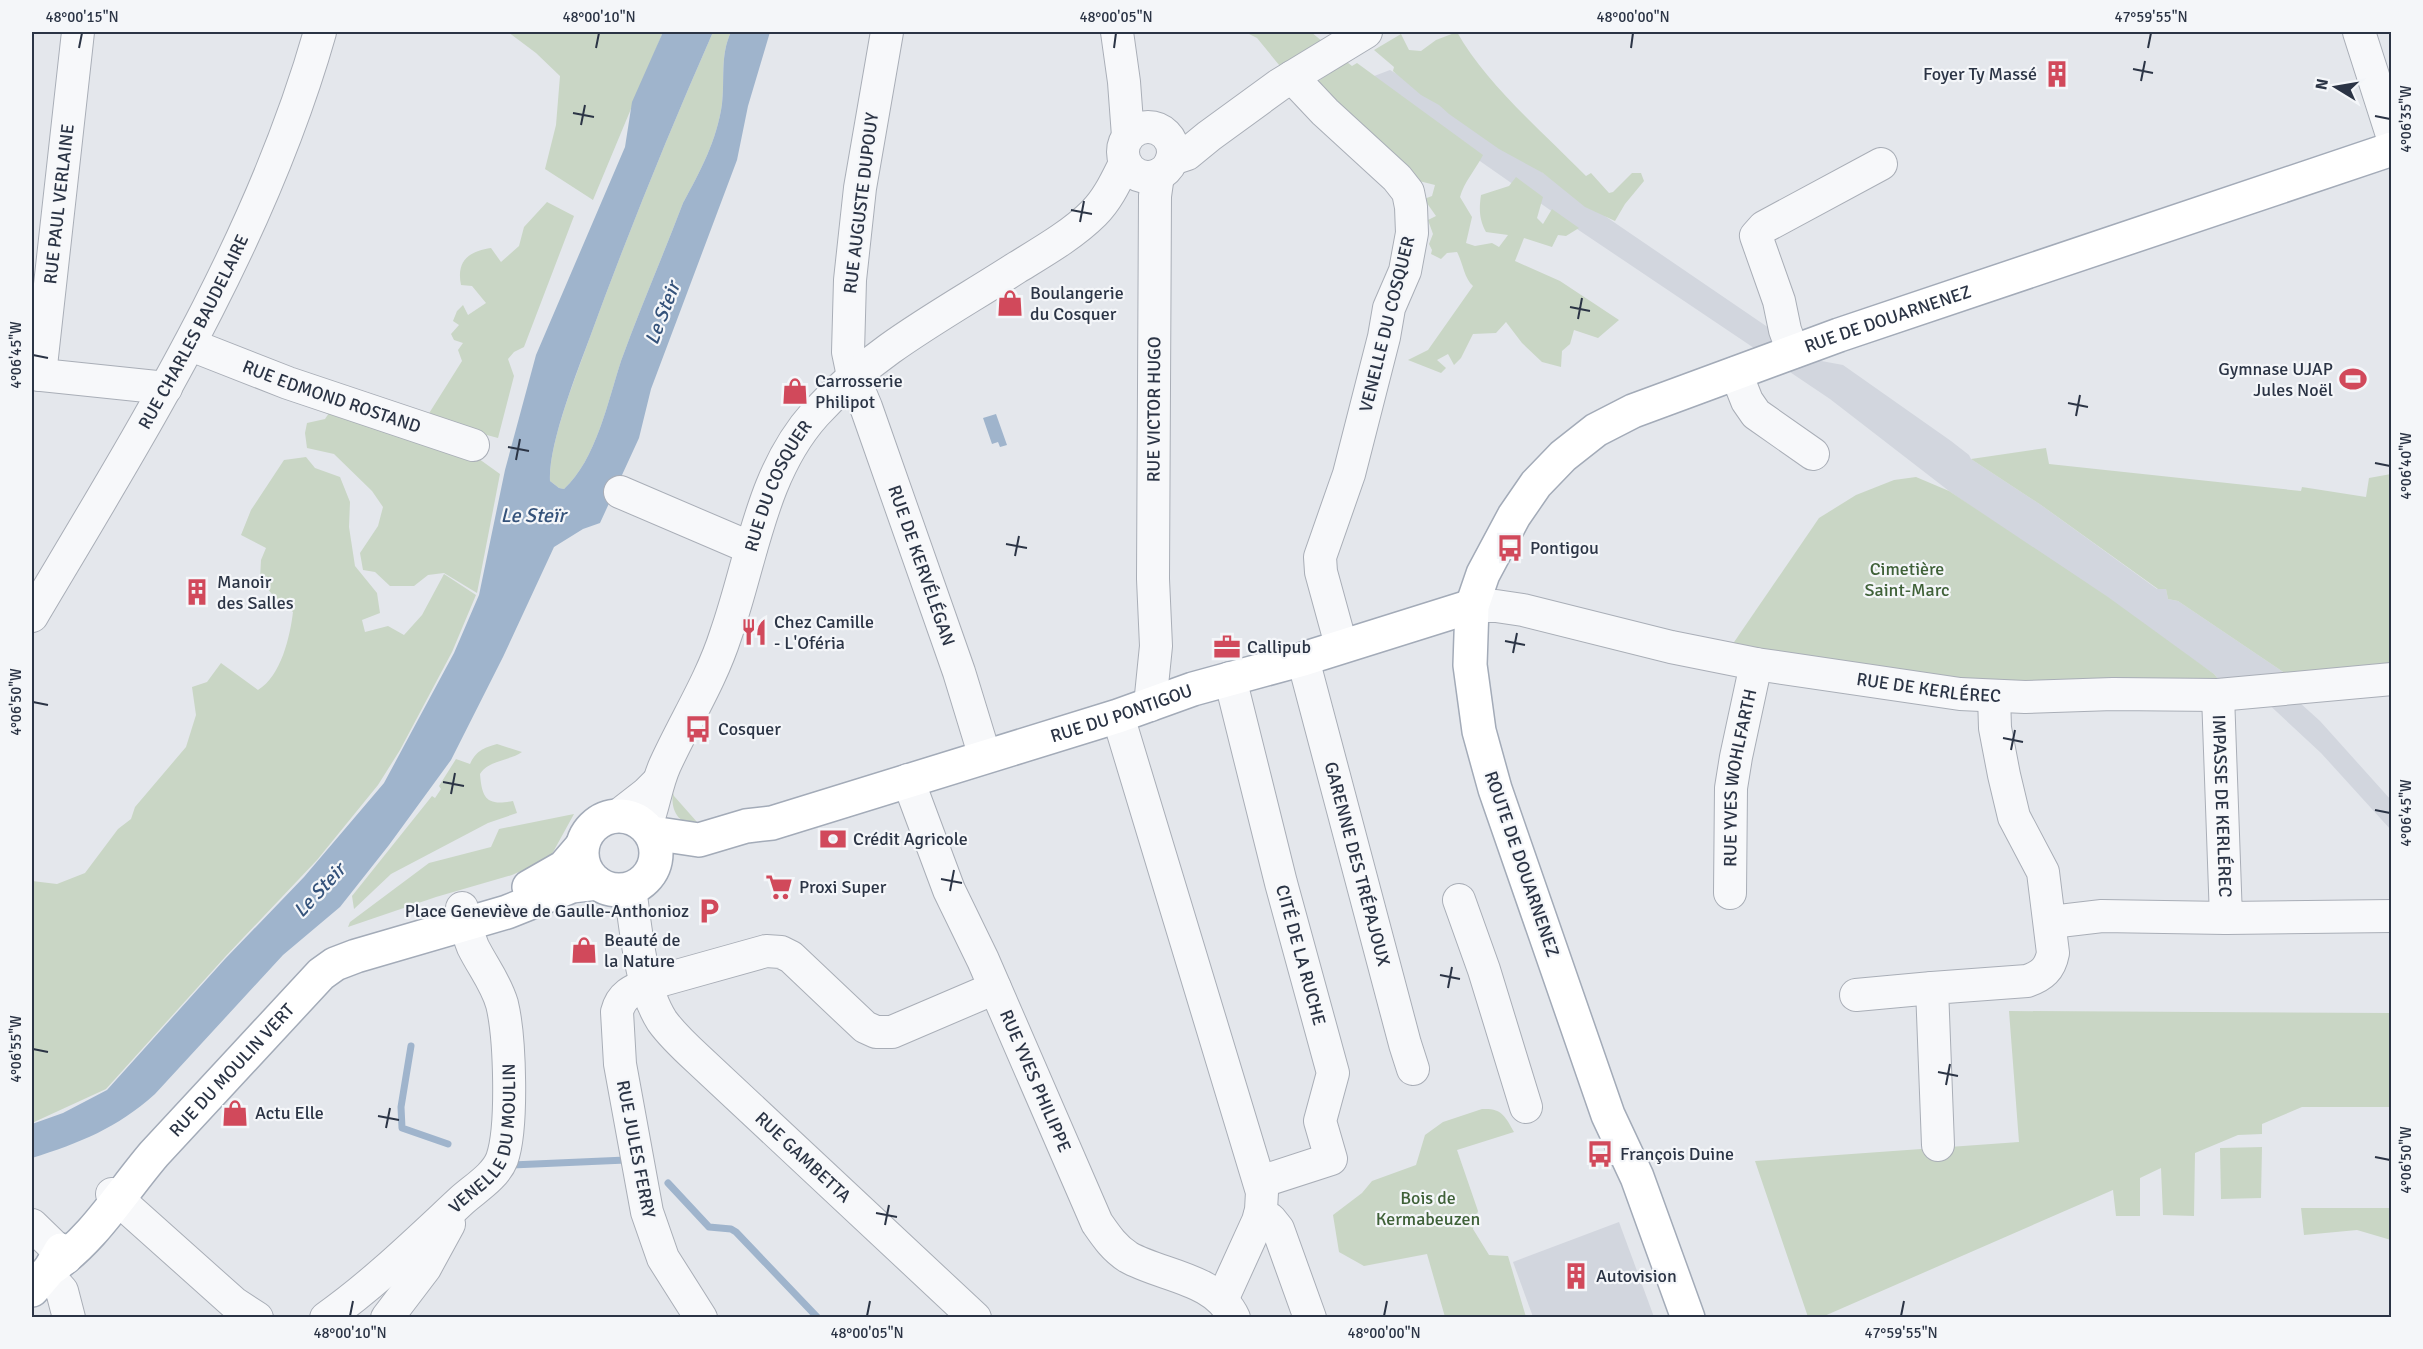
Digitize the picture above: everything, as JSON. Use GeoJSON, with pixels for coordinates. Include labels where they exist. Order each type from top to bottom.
{"type":"FeatureCollection","features":[{"type":"Feature","properties":{"kind":"main road","name":"RUE DE DOUARNENEZ"},"geometry":{"type":"LineString","coordinates":[[1472,606],[1483,574],[1514,516],[1536,484],[1569,451],[1596,430],[1624,414],[1793,352],[2391,149]]}},
{"type":"Feature","properties":{"kind":"main road","name":"RUE DU PONTIGOU"},"geometry":{"type":"LineString","coordinates":[[654,867],[749,834],[772,823],[1118,717],[1192,689],[1303,658],[1472,606]]}},
{"type":"Feature","properties":{"kind":"main road","name":"ROUTE DE DOUARNENEZ"},"geometry":{"type":"LineString","coordinates":[[1472,606],[1470,665],[1475,710],[1485,756],[1608,1115],[1637,1178],[1688,1317]]}},
{"type":"Feature","properties":{"kind":"main road"},"geometry":{"type":"LineString","coordinates":[[608,817],[639,825],[657,848],[654,867],[641,883],[630,889],[612,889],[597,883],[585,867],[582,846],[590,829],[608,817]]}},
{"type":"Feature","properties":{"kind":"main road","name":"RUE DU PONTIGOU"},"geometry":{"type":"LineString","coordinates":[[639,825],[699,840],[746,826],[772,823]]}},
{"type":"Feature","properties":{"kind":"main road","name":"RUE DU MOULIN VERT"},"geometry":{"type":"LineString","coordinates":[[51,1268],[82,1224],[121,1191],[318,976],[335,964],[464,915],[538,883],[564,867],[582,846]]}},
{"type":"Feature","properties":{"kind":"main road","name":"RUE DU MOULIN VERT"},"geometry":{"type":"LineString","coordinates":[[464,915],[507,912],[566,887],[597,883]]}},
{"type":"Feature","properties":{"kind":"main road","name":"ROUTE DE DOUARNENEZ"},"geometry":{"type":"LineString","coordinates":[[1608,1115],[1611,1147],[1621,1183],[1669,1317]]}},
{"type":"Feature","properties":{"kind":"street","name":"RUE PAUL VERLAINE"},"geometry":{"type":"LineString","coordinates":[[36,374],[39,304],[78,32]]}},
{"type":"Feature","properties":{"kind":"street","name":"RUE CHARLES BAUDELAIRE"},"geometry":{"type":"LineString","coordinates":[[32,616],[43,577],[166,388],[229,270],[302,90],[320,32]]}},
{"type":"Feature","properties":{"kind":"street","name":"RUE AUGUSTE DUPOUY"},"geometry":{"type":"LineString","coordinates":[[853,376],[848,352],[848,332],[853,243],[873,102],[887,32]]}},
{"type":"Feature","properties":{"kind":"street"},"geometry":{"type":"LineString","coordinates":[[1150,154],[1187,154],[1209,135],[1292,77],[1366,32]]}},
{"type":"Feature","properties":{"kind":"street"},"geometry":{"type":"LineString","coordinates":[[2359,32],[2391,135]]}},
{"type":"Feature","properties":{"kind":"street","name":"RUE VICTOR HUGO"},"geometry":{"type":"LineString","coordinates":[[1118,38],[1150,154],[1155,196],[1153,569],[1156,646],[1150,705]]}},
{"type":"Feature","properties":{"kind":"street","name":"VENELLE DU COSQUER"},"geometry":{"type":"LineString","coordinates":[[1292,77],[1325,112],[1397,178],[1408,192],[1412,214],[1411,242],[1405,271],[1389,308],[1384,337],[1349,474],[1320,556],[1321,572],[1341,645]]}},
{"type":"Feature","properties":{"kind":"street","name":"RUE DU COSQUER"},"geometry":{"type":"LineString","coordinates":[[639,825],[656,794],[658,782],[706,685],[722,647],[738,599],[751,548],[771,490],[792,445],[809,421],[853,376],[895,344],[1054,243],[1095,212],[1111,191],[1150,154]]}},
{"type":"Feature","properties":{"kind":"street"},"geometry":{"type":"LineString","coordinates":[[1793,352],[1785,330],[1779,300],[1756,236],[1764,227],[1881,164]]}},
{"type":"Feature","properties":{"kind":"street","name":"RUE EDMOND ROSTAND"},"geometry":{"type":"LineString","coordinates":[[190,345],[288,382],[473,445]]}},
{"type":"Feature","properties":{"kind":"street"},"geometry":{"type":"LineString","coordinates":[[1736,373],[1747,401],[1756,414],[1813,454]]}},
{"type":"Feature","properties":{"kind":"street"},"geometry":{"type":"LineString","coordinates":[[36,374],[166,388]]}},
{"type":"Feature","properties":{"kind":"street","name":"RUE DE KERVÉLÉGAN"},"geometry":{"type":"LineString","coordinates":[[853,376],[959,672],[985,757]]}},
{"type":"Feature","properties":{"kind":"street"},"geometry":{"type":"LineString","coordinates":[[620,492],[751,548]]}},
{"type":"Feature","properties":{"kind":"street","name":"RUE DE KERLÉREC"},"geometry":{"type":"LineString","coordinates":[[1472,606],[1496,606],[1523,610],[1671,647],[1756,664],[1923,690],[1994,696],[2218,694],[2391,679]]}},
{"type":"Feature","properties":{"kind":"street"},"geometry":{"type":"LineString","coordinates":[[1156,646],[1168,665],[1192,689]]}},
{"type":"Feature","properties":{"kind":"street","name":"GARENNE DES TRÉPAJOUX"},"geometry":{"type":"LineString","coordinates":[[1303,658],[1401,1033],[1413,1069]]}},
{"type":"Feature","properties":{"kind":"street","name":"RUE YVES WOHLFARTH"},"geometry":{"type":"LineString","coordinates":[[1730,892],[1731,788],[1756,664]]}},
{"type":"Feature","properties":{"kind":"street","name":"CITÉ DE LA RUCHE"},"geometry":{"type":"LineString","coordinates":[[1230,678],[1281,883],[1333,1073],[1320,1121],[1331,1160],[1260,1182]]}},
{"type":"Feature","properties":{"kind":"street","name":"IMPASSE DE KERLÉREC"},"geometry":{"type":"LineString","coordinates":[[2218,694],[2226,918]]}},
{"type":"Feature","properties":{"kind":"street"},"geometry":{"type":"LineString","coordinates":[[1856,995],[2028,981],[2039,977],[2052,962],[2050,921],[2043,872],[2020,830],[2010,802],[1997,742],[1994,696]]}},
{"type":"Feature","properties":{"kind":"street"},"geometry":{"type":"LineString","coordinates":[[1118,717],[1260,1182],[1262,1202],[1260,1215],[1228,1309]]}},
{"type":"Feature","properties":{"kind":"street","name":"RUE YVES PHILIPPE"},"geometry":{"type":"LineString","coordinates":[[908,780],[949,890],[995,988],[1090,1209],[1105,1236],[1128,1256],[1206,1289],[1228,1309]]}},
{"type":"Feature","properties":{"kind":"street"},"geometry":{"type":"LineString","coordinates":[[630,889],[648,984]]}},
{"type":"Feature","properties":{"kind":"street"},"geometry":{"type":"LineString","coordinates":[[1460,900],[1526,1107]]}},
{"type":"Feature","properties":{"kind":"street","name":"VENELLE DU MOULIN"},"geometry":{"type":"LineString","coordinates":[[326,1317],[382,1273],[490,1176],[500,1163],[505,1142],[508,1108],[508,1048],[502,1005],[496,987],[474,950],[464,915]]}},
{"type":"Feature","properties":{"kind":"street","name":"IMPASSE DE KERLÉREC"},"geometry":{"type":"LineString","coordinates":[[2050,921],[2102,916],[2226,918],[2391,916]]}},
{"type":"Feature","properties":{"kind":"street","name":"RUE JULES FERRY"},"geometry":{"type":"LineString","coordinates":[[701,1317],[674,1277],[660,1251],[647,1212],[618,1043],[619,1005],[632,990],[759,952],[781,952],[799,964],[865,1027],[883,1033],[892,1032],[995,988]]}},
{"type":"Feature","properties":{"kind":"street","name":"RUE GAMBETTA"},"geometry":{"type":"LineString","coordinates":[[648,984],[654,1006],[684,1046],[975,1317]]}},
{"type":"Feature","properties":{"kind":"street"},"geometry":{"type":"LineString","coordinates":[[1932,988],[1938,1145]]}},
{"type":"Feature","properties":{"kind":"street"},"geometry":{"type":"LineString","coordinates":[[121,1191],[234,1303],[257,1317]]}},
{"type":"Feature","properties":{"kind":"street"},"geometry":{"type":"LineString","coordinates":[[387,1317],[425,1268],[447,1228],[452,1210]]}},
{"type":"Feature","properties":{"kind":"street"},"geometry":{"type":"LineString","coordinates":[[1260,1215],[1270,1219],[1278,1229],[1310,1317]]}},
{"type":"Feature","properties":{"kind":"street"},"geometry":{"type":"LineString","coordinates":[[32,1225],[63,1291],[69,1317]]}},
{"type":"Feature","properties":{"kind":"street"},"geometry":{"type":"LineString","coordinates":[[674,1277],[673,1295],[678,1317]]}},
{"type":"Feature","properties":{"kind":"shaded area"},"geometry":{"type":"Polygon","coordinates":[[[1390,70],[1434,95],[1577,197],[1816,360],[1843,365],[1951,441],[1971,459],[2041,505],[2157,589],[2166,589],[2168,599],[2178,601],[2295,680],[2299,702],[2320,721],[2391,800],[2391,830],[2321,753],[2248,685],[2224,686],[2214,674],[1949,491],[1830,399],[1580,231],[1424,122],[1369,78],[1390,70]]]}},
{"type":"Feature","properties":{"kind":"shaded area"},"geometry":{"type":"Polygon","coordinates":[[[1619,1222],[1654,1317],[1533,1317],[1513,1262],[1619,1222]]]}},
{"type":"Feature","properties":{"kind":"green space"},"geometry":{"type":"Polygon","coordinates":[[[508,32],[663,32],[593,200],[545,169],[556,125],[560,76],[536,53],[508,32]]]}},
{"type":"Feature","properties":{"kind":"green space"},"geometry":{"type":"Polygon","coordinates":[[[713,32],[731,32],[725,49],[720,117],[712,143],[683,203],[636,321],[593,446],[575,477],[564,489],[559,488],[550,481],[551,466],[558,429],[571,389],[634,221],[713,32]]]}},
{"type":"Feature","properties":{"kind":"green space"},"geometry":{"type":"Polygon","coordinates":[[[1245,32],[1311,32],[1328,46],[1284,71],[1257,38],[1245,32]]]}},
{"type":"Feature","properties":{"kind":"green space"},"geometry":{"type":"Polygon","coordinates":[[[1457,32],[1499,89],[1586,176],[1591,173],[1609,193],[1613,192],[1632,173],[1641,173],[1644,181],[1625,204],[1615,221],[1585,207],[1543,173],[1499,149],[1439,105],[1421,95],[1393,71],[1394,67],[1374,50],[1401,34],[1409,50],[1421,51],[1436,40],[1457,32]]]}},
{"type":"Feature","properties":{"kind":"green space"},"geometry":{"type":"Polygon","coordinates":[[[1338,55],[1352,66],[1357,63],[1483,155],[1460,197],[1472,217],[1466,243],[1475,246],[1492,243],[1499,247],[1508,235],[1486,232],[1480,214],[1481,195],[1509,186],[1516,177],[1543,197],[1537,218],[1543,224],[1552,209],[1579,228],[1566,236],[1558,235],[1552,247],[1524,238],[1515,261],[1560,281],[1619,320],[1598,338],[1574,330],[1570,344],[1562,351],[1561,367],[1542,362],[1522,343],[1506,322],[1496,333],[1473,334],[1461,358],[1454,365],[1448,354],[1437,360],[1446,368],[1441,373],[1408,360],[1428,350],[1473,286],[1457,252],[1447,253],[1441,259],[1431,254],[1429,244],[1433,234],[1428,220],[1436,216],[1424,199],[1432,196],[1435,185],[1419,181],[1316,83],[1324,77],[1338,55]]]}},
{"type":"Feature","properties":{"kind":"green space"},"geometry":{"type":"Polygon","coordinates":[[[547,202],[574,216],[524,347],[514,352],[508,359],[514,376],[498,438],[472,431],[461,446],[500,474],[477,593],[444,573],[428,575],[414,586],[390,586],[375,572],[363,570],[360,553],[378,526],[383,507],[372,491],[334,454],[307,448],[305,433],[307,423],[325,419],[333,407],[416,434],[462,361],[458,350],[463,343],[454,340],[451,334],[459,325],[453,321],[457,311],[463,305],[468,315],[486,303],[472,286],[461,285],[462,264],[476,252],[491,248],[501,262],[519,246],[524,227],[547,202]]]}},
{"type":"Feature","properties":{"kind":"green space"},"geometry":{"type":"Polygon","coordinates":[[[2046,448],[2049,464],[2301,491],[2302,487],[2366,497],[2369,478],[2391,474],[2391,671],[2295,680],[2178,601],[2168,599],[2166,589],[2158,589],[2041,505],[1971,459],[2046,448]]]}},
{"type":"Feature","properties":{"kind":"green space"},"geometry":{"type":"Polygon","coordinates":[[[306,457],[315,468],[340,477],[350,502],[349,527],[355,566],[377,593],[380,613],[362,620],[365,632],[388,626],[404,635],[422,615],[444,574],[476,595],[452,652],[400,750],[378,785],[317,860],[225,957],[106,1089],[32,1123],[32,881],[57,884],[85,873],[118,829],[131,819],[135,807],[186,747],[196,715],[192,687],[207,682],[221,663],[258,690],[273,675],[287,644],[293,612],[271,593],[260,579],[261,560],[266,548],[241,535],[251,510],[284,460],[306,457]]]}},
{"type":"Feature","properties":{"kind":"green space","name":"Cimetière Saint-Marc"},"geometry":{"type":"Polygon","coordinates":[[[1916,477],[1949,491],[2108,597],[2214,674],[2224,686],[1951,685],[1730,648],[1819,518],[1856,495],[1894,480],[1916,477]]]}},
{"type":"Feature","properties":{"kind":"green space"},"geometry":{"type":"Polygon","coordinates":[[[497,744],[522,752],[484,769],[480,774],[482,789],[484,795],[492,801],[513,801],[517,813],[488,823],[391,874],[354,909],[352,896],[432,796],[435,798],[441,789],[439,786],[456,759],[470,764],[480,751],[497,744]]]}},
{"type":"Feature","properties":{"kind":"green space"},"geometry":{"type":"Polygon","coordinates":[[[673,793],[697,822],[685,822],[677,815],[673,805],[673,793]]]}},
{"type":"Feature","properties":{"kind":"green space"},"geometry":{"type":"Polygon","coordinates":[[[574,814],[552,854],[530,867],[512,875],[436,897],[348,927],[350,922],[429,863],[491,847],[499,829],[574,814]]]}},
{"type":"Feature","properties":{"kind":"green space"},"geometry":{"type":"Polygon","coordinates":[[[2009,1011],[2391,1013],[2391,1107],[2302,1107],[2262,1124],[2262,1134],[2238,1135],[2195,1153],[2194,1216],[2163,1215],[2161,1168],[2140,1178],[2140,1216],[2116,1216],[2113,1190],[1822,1317],[1808,1317],[1755,1161],[2019,1142],[2009,1011]]]}},
{"type":"Feature","properties":{"kind":"green space","name":"Bois de Kermabeuzen"},"geometry":{"type":"Polygon","coordinates":[[[1482,1109],[1494,1110],[1502,1114],[1514,1132],[1457,1150],[1478,1211],[1473,1229],[1489,1255],[1508,1256],[1526,1317],[1445,1317],[1427,1254],[1364,1266],[1339,1252],[1333,1215],[1362,1193],[1372,1181],[1416,1165],[1425,1135],[1443,1122],[1482,1109]]]}},
{"type":"Feature","properties":{"kind":"green space"},"geometry":{"type":"Polygon","coordinates":[[[2262,1147],[2261,1198],[2221,1199],[2220,1148],[2262,1147]]]}},
{"type":"Feature","properties":{"kind":"green space"},"geometry":{"type":"Polygon","coordinates":[[[2301,1208],[2391,1208],[2391,1240],[2357,1230],[2304,1235],[2301,1208]]]}},
{"type":"Feature","properties":{"kind":"water","name":"Le Steïr"},"geometry":{"type":"Polygon","coordinates":[[[663,32],[713,32],[634,221],[571,388],[558,429],[551,466],[550,481],[559,488],[564,489],[575,477],[593,446],[636,321],[683,203],[712,143],[720,117],[725,49],[731,32],[770,32],[748,106],[737,160],[651,389],[639,438],[600,523],[583,529],[554,547],[503,657],[451,760],[340,907],[283,955],[155,1094],[141,1106],[97,1133],[32,1158],[32,1124],[63,1113],[107,1090],[225,959],[304,877],[384,783],[454,653],[479,595],[505,470],[536,355],[625,147],[632,102],[663,32]]]}},
{"type":"Feature","properties":{"kind":"water"},"geometry":{"type":"Polygon","coordinates":[[[996,414],[1007,445],[1000,447],[998,442],[992,444],[983,418],[996,414]]]}},
{"type":"Feature","properties":{"kind":"waterway"},"geometry":{"type":"LineString","coordinates":[[411,1046],[401,1107],[402,1128],[448,1144]]}},
{"type":"Feature","properties":{"kind":"waterway"},"geometry":{"type":"LineString","coordinates":[[512,1165],[626,1160]]}},
{"type":"Feature","properties":{"kind":"waterway"},"geometry":{"type":"LineString","coordinates":[[668,1183],[709,1227],[731,1229],[736,1232],[818,1318]]}},
{"type":"Feature","properties":{"kind":"place","name":"Foyer Ty Massé"},"geometry":{"type":"Point","coordinates":[2057,74]}},
{"type":"Feature","properties":{"kind":"place","name":"Boulangerie du Cosquer"},"geometry":{"type":"Point","coordinates":[1010,303]}},
{"type":"Feature","properties":{"kind":"place","name":"Gymnase UJAP Jules Noël"},"geometry":{"type":"Point","coordinates":[2353,379]}},
{"type":"Feature","properties":{"kind":"place","name":"Carrosserie Philipot"},"geometry":{"type":"Point","coordinates":[795,391]}},
{"type":"Feature","properties":{"kind":"place","name":"Pontigou"},"geometry":{"type":"Point","coordinates":[1510,548]}},
{"type":"Feature","properties":{"kind":"place","name":"Manoir des Salles"},"geometry":{"type":"Point","coordinates":[197,592]}},
{"type":"Feature","properties":{"kind":"place","name":"Chez Camille - L'Oféria"},"geometry":{"type":"Point","coordinates":[754,632]}},
{"type":"Feature","properties":{"kind":"place","name":"Callipub"},"geometry":{"type":"Point","coordinates":[1227,647]}},
{"type":"Feature","properties":{"kind":"place","name":"Cosquer"},"geometry":{"type":"Point","coordinates":[698,729]}},
{"type":"Feature","properties":{"kind":"place","name":"Crédit Agricole"},"geometry":{"type":"Point","coordinates":[833,839]}},
{"type":"Feature","properties":{"kind":"place","name":"Proxi Super"},"geometry":{"type":"Point","coordinates":[779,887]}},
{"type":"Feature","properties":{"kind":"place","name":"Place Geneviève de Gaulle-Anthonioz"},"geometry":{"type":"Point","coordinates":[709,911]}},
{"type":"Feature","properties":{"kind":"place","name":"Beauté de la Nature"},"geometry":{"type":"Point","coordinates":[584,950]}},
{"type":"Feature","properties":{"kind":"place","name":"Actu Elle"},"geometry":{"type":"Point","coordinates":[235,1113]}},
{"type":"Feature","properties":{"kind":"place","name":"François Duine"},"geometry":{"type":"Point","coordinates":[1600,1154]}},
{"type":"Feature","properties":{"kind":"place","name":"Autovision"},"geometry":{"type":"Point","coordinates":[1576,1276]}},
{"type":"Feature","properties":{"kind":"water label","name":"Le Steir"},"geometry":{"type":"Point","coordinates":[662,313]}},
{"type":"Feature","properties":{"kind":"water label","name":"Le Steir"},"geometry":{"type":"Point","coordinates":[319,890]}}]}
